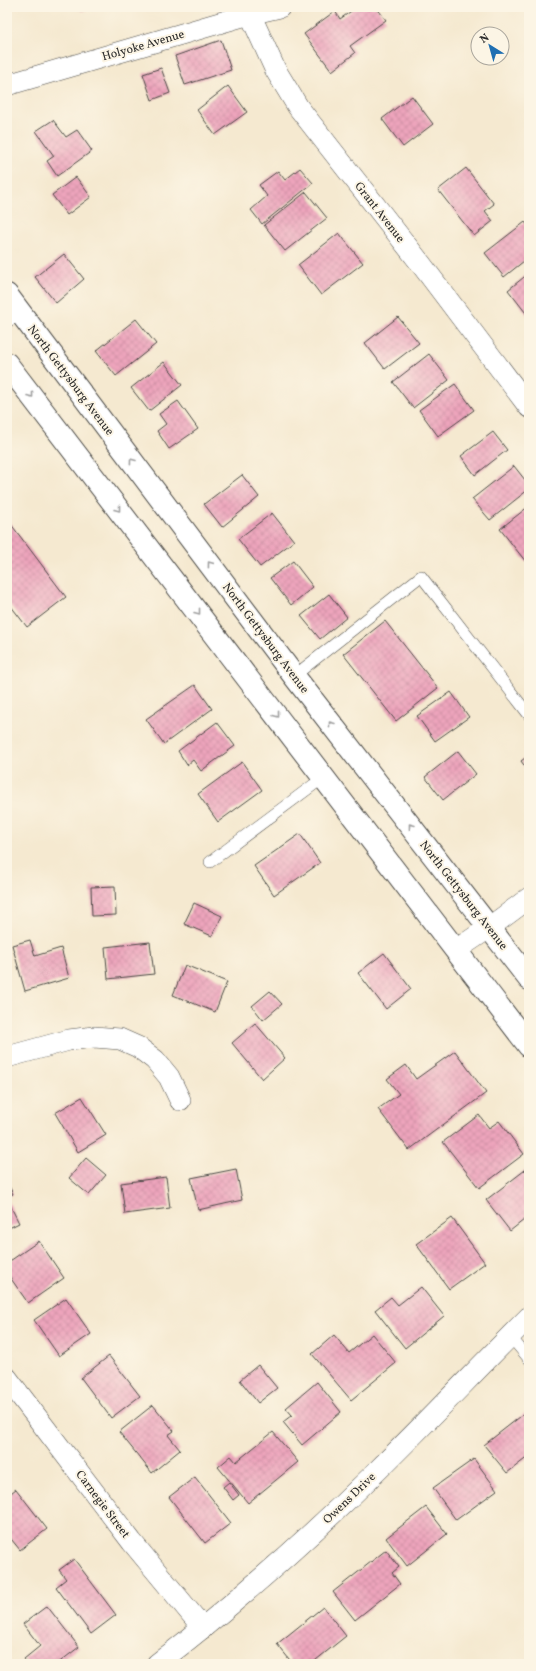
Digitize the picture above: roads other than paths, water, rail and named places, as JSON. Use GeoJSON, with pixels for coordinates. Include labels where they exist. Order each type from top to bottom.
{"type":"FeatureCollection","features":[{"type":"Feature","properties":{"kind":"main road","name":"North Gettysburg Avenue"},"geometry":{"type":"LineString","coordinates":[[7,295],[13,317],[490,927],[529,979]]}},
{"type":"Feature","properties":{"kind":"main road"},"geometry":{"type":"LineString","coordinates":[[7,364],[529,1046]]}},
{"type":"Feature","properties":{"kind":"street","name":"Holyoke Avenue"},"geometry":{"type":"LineString","coordinates":[[7,85],[249,10],[280,7]]}},
{"type":"Feature","properties":{"kind":"street","name":"Grant Avenue"},"geometry":{"type":"LineString","coordinates":[[249,10],[275,69],[298,107],[422,264],[529,407]]}},
{"type":"Feature","properties":{"kind":"street"},"geometry":{"type":"LineString","coordinates":[[456,950],[529,898]]}},
{"type":"Feature","properties":{"kind":"street"},"geometry":{"type":"LineString","coordinates":[[7,1057],[68,1040],[94,1037],[120,1039],[138,1047],[155,1060],[169,1077],[180,1100]]}},
{"type":"Feature","properties":{"kind":"street","name":"Owens Drive"},"geometry":{"type":"LineString","coordinates":[[157,1664],[202,1628],[305,1540],[379,1470],[529,1317]]}},
{"type":"Feature","properties":{"kind":"street","name":"Carnegie Street"},"geometry":{"type":"LineString","coordinates":[[7,1378],[132,1542],[202,1628]]}},
{"type":"Feature","properties":{"kind":"lane"},"geometry":{"type":"LineString","coordinates":[[294,676],[421,576],[529,715]]}},
{"type":"Feature","properties":{"kind":"lane"},"geometry":{"type":"LineString","coordinates":[[210,862],[324,777]]}},
{"type":"Feature","properties":{"kind":"lane"},"geometry":{"type":"LineString","coordinates":[[510,1336],[529,1359]]}}]}
